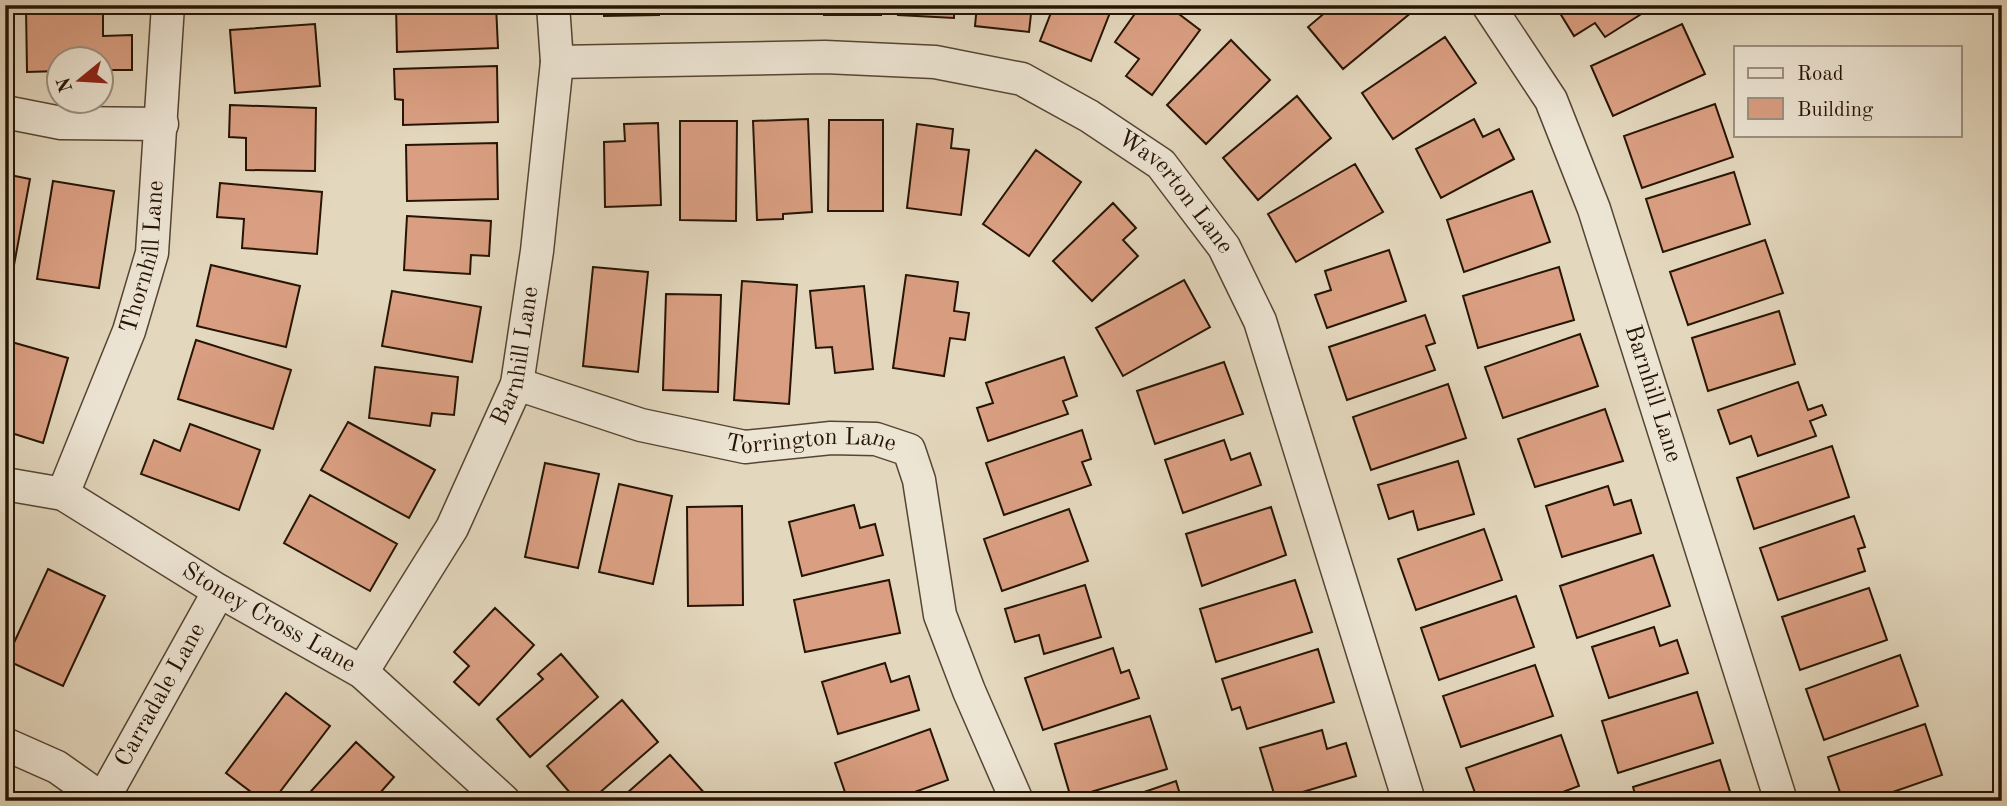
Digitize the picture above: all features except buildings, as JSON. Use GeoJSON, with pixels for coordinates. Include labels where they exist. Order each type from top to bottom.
{"type":"FeatureCollection","features":[{"type":"Feature","properties":{"kind":"street","name":"Thornhill Lane"},"geometry":{"type":"LineString","coordinates":[[63,494],[129,331],[152,253],[168,5]]}},
{"type":"Feature","properties":{"kind":"street","name":"Barnhill Lane"},"geometry":{"type":"LineString","coordinates":[[362,672],[452,528],[517,384],[537,251],[557,62],[554,5]]}},
{"type":"Feature","properties":{"kind":"street","name":"Barnhill Lane"},"geometry":{"type":"LineString","coordinates":[[1488,5],[1551,100],[1594,209],[1781,801]]}},
{"type":"Feature","properties":{"kind":"street","name":"Waverton Lane"},"geometry":{"type":"LineString","coordinates":[[557,62],[825,57],[935,62],[1022,79],[1089,116],[1161,164],[1224,247],[1260,321],[1409,801]]}},
{"type":"Feature","properties":{"kind":"street"},"geometry":{"type":"LineString","coordinates":[[5,112],[61,123],[162,124]]}},
{"type":"Feature","properties":{"kind":"street","name":"Torrington Lane"},"geometry":{"type":"LineString","coordinates":[[517,384],[642,425],[745,447],[831,438],[876,439],[909,450],[919,480],[940,615],[969,691],[1017,801]]}},
{"type":"Feature","properties":{"kind":"street","name":"Stoney Cross Lane"},"geometry":{"type":"LineString","coordinates":[[5,484],[63,494],[219,591],[362,672],[504,801]]}},
{"type":"Feature","properties":{"kind":"street","name":"Carradale Lane"},"geometry":{"type":"LineString","coordinates":[[103,800],[219,591]]}},
{"type":"Feature","properties":{"kind":"street"},"geometry":{"type":"LineString","coordinates":[[5,744],[57,767],[103,800]]}}]}
